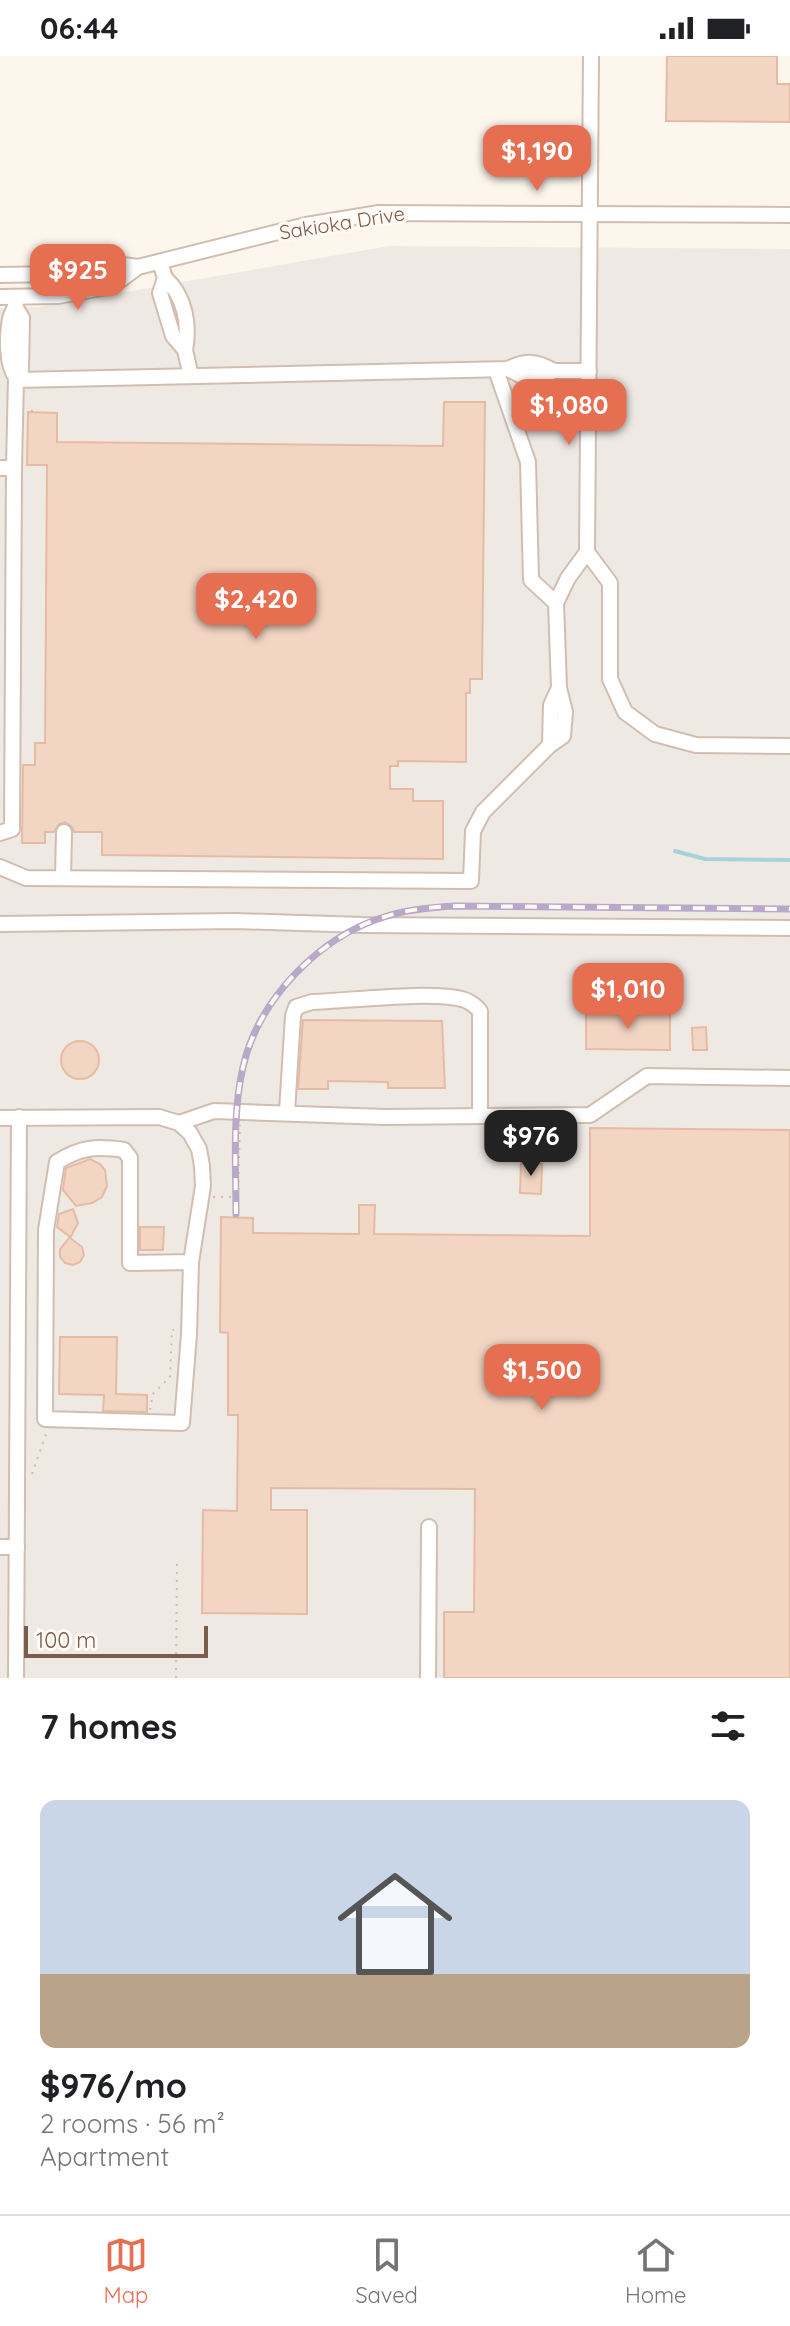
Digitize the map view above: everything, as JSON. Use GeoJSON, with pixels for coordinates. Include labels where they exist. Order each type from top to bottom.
{"type":"FeatureCollection","features":[{"type":"Feature","properties":{"kind":"street"},"geometry":{"type":"LineString","coordinates":[[0,867],[26,878],[471,881],[473,831],[483,812],[550,745],[551,705],[559,688],[556,603],[568,578],[587,552],[591,56]]}},
{"type":"Feature","properties":{"kind":"street","name":"Sakioka Drive"},"geometry":{"type":"LineString","coordinates":[[0,275],[52,274],[108,263],[138,267],[306,225],[379,213],[790,215]]}},
{"type":"Feature","properties":{"kind":"street"},"geometry":{"type":"LineString","coordinates":[[160,262],[165,278],[177,288],[189,331],[185,350],[191,376]]}},
{"type":"Feature","properties":{"kind":"street","name":"Sakioka Drive"},"geometry":{"type":"LineString","coordinates":[[0,297],[16,302],[112,286],[138,267]]}},
{"type":"Feature","properties":{"kind":"street"},"geometry":{"type":"LineString","coordinates":[[0,833],[12,829],[7,657],[7,468],[16,379],[21,370],[22,318],[16,302]]}},
{"type":"Feature","properties":{"kind":"street"},"geometry":{"type":"LineString","coordinates":[[16,379],[502,370],[522,362],[540,363],[554,371],[589,371]]}},
{"type":"Feature","properties":{"kind":"street"},"geometry":{"type":"LineString","coordinates":[[502,370],[528,462],[531,580],[556,603]]}},
{"type":"Feature","properties":{"kind":"street"},"geometry":{"type":"LineString","coordinates":[[587,552],[610,583],[610,679],[625,712],[655,734],[696,745],[790,746]]}},
{"type":"Feature","properties":{"kind":"street"},"geometry":{"type":"LineString","coordinates":[[63,878],[64,832]]}},
{"type":"Feature","properties":{"kind":"street"},"geometry":{"type":"LineString","coordinates":[[0,924],[235,921],[790,928]]}},
{"type":"Feature","properties":{"kind":"street"},"geometry":{"type":"LineString","coordinates":[[287,1112],[296,1007],[312,1002],[423,997],[463,999],[480,1011],[480,1115]]}},
{"type":"Feature","properties":{"kind":"street"},"geometry":{"type":"LineString","coordinates":[[179,1123],[214,1111],[385,1117],[590,1115],[647,1076],[790,1078]]}},
{"type":"Feature","properties":{"kind":"street"},"geometry":{"type":"LineString","coordinates":[[16,1678],[19,1117]]}},
{"type":"Feature","properties":{"kind":"street"},"geometry":{"type":"LineString","coordinates":[[0,1118],[159,1117],[179,1123],[190,1133],[199,1149],[202,1166],[203,1186],[191,1262],[190,1330],[182,1423],[45,1419],[46,1230],[57,1162],[77,1150],[124,1150],[130,1158],[130,1263],[191,1262]]}},
{"type":"Feature","properties":{"kind":"street"},"geometry":{"type":"LineString","coordinates":[[428,1678],[429,1527]]}},
{"type":"Feature","properties":{"kind":"street"},"geometry":{"type":"LineString","coordinates":[[0,1547],[17,1547]]}},
{"type":"Feature","properties":{"kind":"street"},"geometry":{"type":"LineString","coordinates":[[0,1572],[17,1572]]}},
{"type":"Feature","properties":{"kind":"path"},"geometry":{"type":"LineString","coordinates":[[32,404],[32,412]]}},
{"type":"Feature","properties":{"kind":"path"},"geometry":{"type":"LineString","coordinates":[[209,1197],[238,1197],[241,1111]]}},
{"type":"Feature","properties":{"kind":"path"},"geometry":{"type":"LineString","coordinates":[[152,1422],[153,1394],[170,1377],[172,1330],[190,1330]]}},
{"type":"Feature","properties":{"kind":"path"},"geometry":{"type":"LineString","coordinates":[[32,1474],[43,1438],[48,1432]]}},
{"type":"Feature","properties":{"kind":"path"},"geometry":{"type":"LineString","coordinates":[[176,1678],[177,1561]]}},
{"type":"Feature","properties":{"kind":"shaded area"},"geometry":{"type":"Polygon","coordinates":[[[389,246],[790,249],[790,1678],[0,1678],[0,308],[40,307],[389,246]]]}},
{"type":"Feature","properties":{"kind":"building"},"geometry":{"type":"Polygon","coordinates":[[[667,56],[777,56],[777,84],[790,84],[790,122],[666,121],[667,56]]]}},
{"type":"Feature","properties":{"kind":"building"},"geometry":{"type":"Polygon","coordinates":[[[444,402],[485,402],[482,679],[470,679],[470,693],[466,693],[466,762],[398,761],[398,766],[390,766],[390,789],[413,789],[413,801],[443,801],[443,859],[102,855],[102,832],[74,832],[65,822],[59,824],[54,832],[45,832],[45,843],[22,843],[23,765],[35,765],[35,743],[45,743],[47,465],[27,465],[28,412],[57,413],[57,442],[443,446],[444,402]]]}},
{"type":"Feature","properties":{"kind":"building"},"geometry":{"type":"Polygon","coordinates":[[[586,1013],[670,1013],[670,1050],[586,1049],[586,1013]]]}},
{"type":"Feature","properties":{"kind":"building"},"geometry":{"type":"Polygon","coordinates":[[[303,1020],[442,1021],[445,1088],[388,1088],[388,1082],[328,1081],[328,1089],[298,1089],[303,1020]]]}},
{"type":"Feature","properties":{"kind":"building"},"geometry":{"type":"Polygon","coordinates":[[[706,1027],[707,1050],[693,1050],[692,1028],[706,1027]]]}},
{"type":"Feature","properties":{"kind":"building"},"geometry":{"type":"Polygon","coordinates":[[[80,1041],[93,1047],[99,1060],[93,1073],[80,1079],[67,1073],[61,1060],[67,1047],[80,1041]]]}},
{"type":"Feature","properties":{"kind":"building"},"geometry":{"type":"Polygon","coordinates":[[[590,1128],[790,1130],[790,1678],[444,1678],[444,1612],[474,1612],[475,1489],[271,1488],[271,1510],[307,1510],[307,1614],[202,1613],[203,1510],[237,1511],[238,1415],[228,1415],[228,1333],[220,1332],[221,1217],[253,1218],[253,1233],[359,1234],[359,1205],[375,1205],[374,1234],[590,1236],[590,1128]]]}},
{"type":"Feature","properties":{"kind":"building"},"geometry":{"type":"Polygon","coordinates":[[[90,1159],[105,1170],[107,1186],[102,1197],[76,1206],[63,1190],[66,1168],[90,1159]]]}},
{"type":"Feature","properties":{"kind":"building"},"geometry":{"type":"Polygon","coordinates":[[[521,1163],[542,1164],[541,1194],[520,1193],[521,1163]]]}},
{"type":"Feature","properties":{"kind":"building"},"geometry":{"type":"Polygon","coordinates":[[[73,1209],[78,1223],[70,1238],[82,1247],[84,1255],[80,1262],[73,1265],[65,1263],[60,1257],[60,1249],[70,1237],[57,1227],[59,1214],[73,1209]]]}},
{"type":"Feature","properties":{"kind":"building"},"geometry":{"type":"Polygon","coordinates":[[[140,1227],[164,1227],[163,1250],[140,1250],[140,1227]]]}},
{"type":"Feature","properties":{"kind":"building"},"geometry":{"type":"Polygon","coordinates":[[[60,1337],[117,1337],[116,1394],[147,1395],[147,1412],[103,1411],[104,1395],[59,1394],[60,1337]]]}},
{"type":"Feature","properties":{"kind":"waterway"},"geometry":{"type":"LineString","coordinates":[[675,851],[705,859],[790,860]]}},
{"type":"Feature","properties":{"kind":"railway"},"geometry":{"type":"LineString","coordinates":[[236,1214],[237,1103],[251,1042],[262,1018],[295,974],[337,939],[360,926],[402,912],[457,906],[790,909]]}}]}
